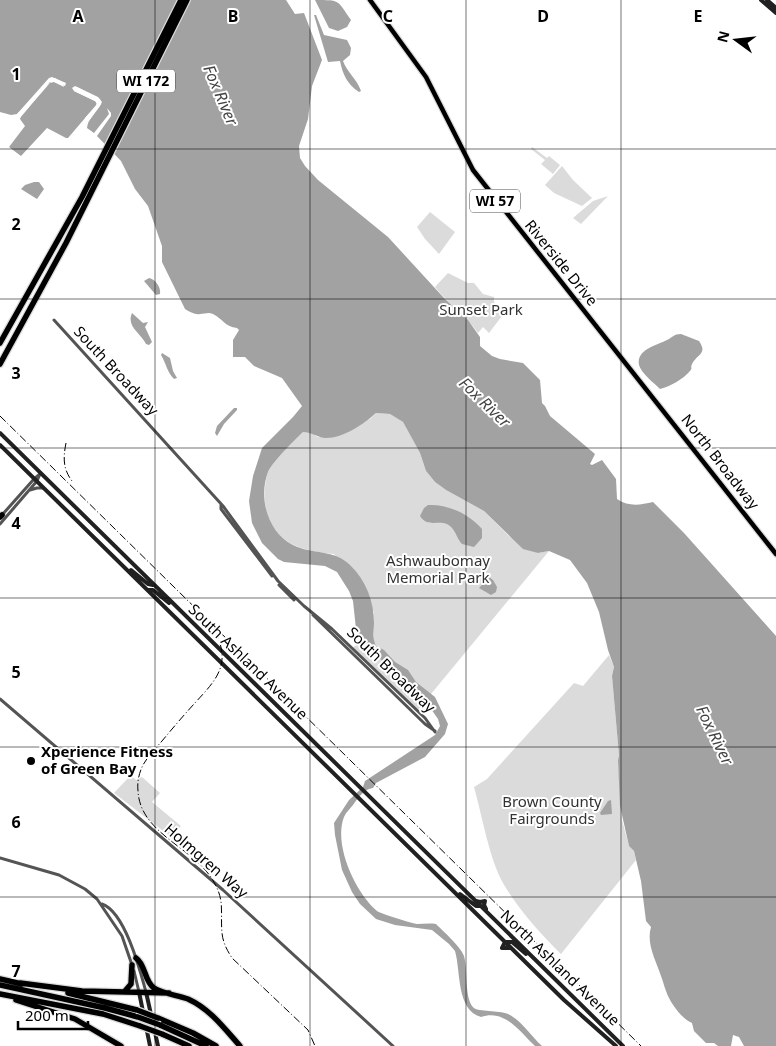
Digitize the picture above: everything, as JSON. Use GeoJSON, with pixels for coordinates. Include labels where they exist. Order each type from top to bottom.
{"type":"FeatureCollection","features":[{"type":"Feature","properties":{"kind":"highway","name":"WI 172"},"geometry":{"type":"LineString","coordinates":[[0,364],[39,293],[181,0]]}},
{"type":"Feature","properties":{"kind":"highway","name":"WI 172"},"geometry":{"type":"LineString","coordinates":[[0,343],[104,161],[187,0]]}},
{"type":"Feature","properties":{"kind":"highway"},"geometry":{"type":"LineString","coordinates":[[136,958],[140,960],[150,984],[155,988],[183,997],[200,1006],[240,1046]]}},
{"type":"Feature","properties":{"kind":"highway"},"geometry":{"type":"LineString","coordinates":[[126,991],[131,984],[132,965]]}},
{"type":"Feature","properties":{"kind":"highway"},"geometry":{"type":"LineString","coordinates":[[0,979],[98,1000],[193,1033],[216,1046]]}},
{"type":"Feature","properties":{"kind":"highway"},"geometry":{"type":"LineString","coordinates":[[20,983],[65,990],[169,993]]}},
{"type":"Feature","properties":{"kind":"highway"},"geometry":{"type":"LineString","coordinates":[[0,985],[138,1014]]}},
{"type":"Feature","properties":{"kind":"highway"},"geometry":{"type":"LineString","coordinates":[[0,994],[103,1014],[162,1034],[189,1046]]}},
{"type":"Feature","properties":{"kind":"highway"},"geometry":{"type":"LineString","coordinates":[[8,996],[75,1019],[121,1046]]}},
{"type":"Feature","properties":{"kind":"highway"},"geometry":{"type":"LineString","coordinates":[[159,1021],[206,1046]]}},
{"type":"Feature","properties":{"kind":"main road","name":"Riverside Drive"},"geometry":{"type":"LineString","coordinates":[[370,0],[426,77],[472,170],[644,386]]}},
{"type":"Feature","properties":{"kind":"main road"},"geometry":{"type":"LineString","coordinates":[[761,0],[776,13]]}},
{"type":"Feature","properties":{"kind":"main road"},"geometry":{"type":"LineString","coordinates":[[768,0],[776,8]]}},
{"type":"Feature","properties":{"kind":"main road","name":"North Broadway"},"geometry":{"type":"LineString","coordinates":[[644,386],[776,554]]}},
{"type":"Feature","properties":{"kind":"main road","name":"South Ashland Avenue"},"geometry":{"type":"LineString","coordinates":[[0,433],[472,898],[482,905]]}},
{"type":"Feature","properties":{"kind":"main road","name":"South Ashland Avenue"},"geometry":{"type":"LineString","coordinates":[[0,446],[474,912]]}},
{"type":"Feature","properties":{"kind":"main road"},"geometry":{"type":"LineString","coordinates":[[116,558],[148,584],[153,584]]}},
{"type":"Feature","properties":{"kind":"main road"},"geometry":{"type":"LineString","coordinates":[[148,590],[153,590],[179,610]]}},
{"type":"Feature","properties":{"kind":"main road"},"geometry":{"type":"LineString","coordinates":[[453,890],[476,906],[482,905]]}},
{"type":"Feature","properties":{"kind":"main road"},"geometry":{"type":"LineString","coordinates":[[457,894],[462,902],[501,940],[504,944],[502,948],[512,948]]}},
{"type":"Feature","properties":{"kind":"main road","name":"North Ashland Avenue"},"geometry":{"type":"LineString","coordinates":[[482,905],[623,1046]]}},
{"type":"Feature","properties":{"kind":"main road","name":"North Ashland Avenue"},"geometry":{"type":"LineString","coordinates":[[474,912],[504,944],[512,948],[579,1014],[616,1046]]}},
{"type":"Feature","properties":{"kind":"main road"},"geometry":{"type":"LineString","coordinates":[[504,944],[512,942],[537,962]]}},
{"type":"Feature","properties":{"kind":"main road"},"geometry":{"type":"LineString","coordinates":[[143,992],[150,1046]]}},
{"type":"Feature","properties":{"kind":"main road"},"geometry":{"type":"LineString","coordinates":[[143,992],[158,1046]]}},
{"type":"Feature","properties":{"kind":"street","name":"South Broadway"},"geometry":{"type":"LineString","coordinates":[[54,320],[221,504],[277,580],[332,629],[425,718],[435,732],[315,617],[284,590],[221,509],[221,504]]}},
{"type":"Feature","properties":{"kind":"street"},"geometry":{"type":"LineString","coordinates":[[0,524],[30,490],[40,474]]}},
{"type":"Feature","properties":{"kind":"street"},"geometry":{"type":"LineString","coordinates":[[1,517],[36,480]]}},
{"type":"Feature","properties":{"kind":"street"},"geometry":{"type":"LineString","coordinates":[[30,490],[39,487],[44,488]]}},
{"type":"Feature","properties":{"kind":"street","name":"Holmgren Way"},"geometry":{"type":"LineString","coordinates":[[0,699],[234,900],[393,1046]]}},
{"type":"Feature","properties":{"kind":"street"},"geometry":{"type":"LineString","coordinates":[[0,858],[67,879],[85,889],[107,906],[127,934],[136,958],[143,992]]}},
{"type":"Feature","properties":{"kind":"street"},"geometry":{"type":"LineString","coordinates":[[102,904],[122,936],[143,992]]}},
{"type":"Feature","properties":{"kind":"street"},"geometry":{"type":"LineString","coordinates":[[104,909],[111,915],[120,929],[127,934]]}},
{"type":"Feature","properties":{"kind":"street"},"geometry":{"type":"LineString","coordinates":[[122,936],[127,940],[136,958]]}},
{"type":"Feature","properties":{"kind":"green space"},"geometry":{"type":"Polygon","coordinates":[[[532,147],[547,158],[549,156],[560,165],[553,174],[541,164],[545,160],[531,149],[532,147]]]}},
{"type":"Feature","properties":{"kind":"green space"},"geometry":{"type":"Polygon","coordinates":[[[562,166],[573,180],[592,198],[582,206],[554,193],[545,185],[562,166]]]}},
{"type":"Feature","properties":{"kind":"green space"},"geometry":{"type":"Polygon","coordinates":[[[608,196],[581,224],[573,218],[593,201],[608,196]]]}},
{"type":"Feature","properties":{"kind":"green space"},"geometry":{"type":"Polygon","coordinates":[[[430,212],[455,232],[439,254],[417,227],[430,212]]]}},
{"type":"Feature","properties":{"kind":"green space","name":"Sunset Park"},"geometry":{"type":"Polygon","coordinates":[[[448,273],[468,283],[474,283],[483,294],[494,297],[494,302],[505,312],[489,333],[483,327],[478,333],[435,287],[448,273]]]}},
{"type":"Feature","properties":{"kind":"green space","name":"Ashwaubomay Memorial Park"},"geometry":{"type":"Polygon","coordinates":[[[376,413],[390,414],[403,422],[420,453],[426,471],[435,482],[484,511],[510,537],[538,553],[549,551],[417,711],[352,648],[365,640],[374,640],[374,612],[334,554],[309,550],[288,542],[273,527],[265,502],[268,472],[279,457],[303,432],[309,432],[318,437],[370,419],[376,413]]]}},
{"type":"Feature","properties":{"kind":"green space","name":"Brown County Fairgrounds"},"geometry":{"type":"Polygon","coordinates":[[[609,655],[614,667],[612,676],[619,755],[622,820],[629,846],[634,851],[636,860],[561,954],[515,902],[503,883],[490,849],[474,787],[487,779],[574,683],[583,686],[609,655]]]}},
{"type":"Feature","properties":{"kind":"green space"},"geometry":{"type":"Polygon","coordinates":[[[131,775],[136,780],[142,777],[160,793],[152,802],[181,826],[171,837],[114,793],[131,775]]]}},
{"type":"Feature","properties":{"kind":"water","name":"Fox River"},"geometry":{"type":"Polygon","coordinates":[[[0,0],[286,0],[295,14],[304,13],[322,60],[312,86],[308,119],[299,146],[300,158],[305,166],[318,180],[388,237],[444,298],[468,320],[480,337],[480,346],[492,356],[523,363],[540,380],[542,403],[550,416],[595,454],[590,464],[592,465],[602,460],[616,479],[617,499],[635,505],[653,502],[684,533],[776,636],[776,1046],[744,1046],[739,1037],[733,1035],[731,1046],[718,1046],[714,1043],[706,1043],[694,1031],[692,1023],[677,1010],[668,996],[654,958],[650,940],[651,927],[646,921],[641,881],[634,851],[629,846],[620,806],[619,755],[612,676],[614,667],[599,612],[587,583],[570,560],[549,551],[538,553],[523,549],[484,511],[435,482],[426,471],[420,453],[403,422],[390,414],[376,413],[366,422],[339,436],[323,438],[303,432],[274,462],[268,472],[264,493],[267,514],[277,532],[284,539],[301,548],[330,554],[344,560],[361,577],[371,599],[376,646],[384,650],[395,662],[408,670],[416,682],[435,697],[448,724],[445,734],[425,757],[376,783],[373,788],[362,794],[347,812],[341,828],[344,854],[354,881],[361,893],[377,911],[417,924],[436,924],[456,944],[464,956],[467,991],[474,1008],[508,1014],[522,1025],[542,1046],[535,1046],[517,1028],[504,1019],[490,1015],[481,1017],[467,1007],[461,989],[455,951],[432,930],[395,925],[376,919],[360,904],[342,870],[334,823],[349,800],[363,787],[365,781],[435,735],[440,726],[438,719],[429,706],[372,651],[356,629],[353,601],[337,572],[325,566],[284,562],[278,559],[262,543],[252,523],[249,501],[253,476],[262,448],[302,406],[282,378],[254,366],[245,357],[233,357],[233,340],[239,330],[237,328],[227,324],[213,314],[196,314],[185,309],[162,262],[162,246],[148,206],[135,189],[121,161],[97,136],[111,116],[111,113],[107,108],[109,114],[94,133],[87,128],[91,118],[101,104],[100,99],[77,87],[74,91],[95,101],[97,104],[68,138],[47,128],[21,156],[9,147],[25,126],[20,119],[21,116],[50,83],[54,82],[64,87],[62,82],[55,78],[17,114],[11,115],[0,112],[0,0]]]}},
{"type":"Feature","properties":{"kind":"water"},"geometry":{"type":"Polygon","coordinates":[[[315,0],[338,2],[351,20],[347,27],[338,31],[329,28],[315,0]]]}},
{"type":"Feature","properties":{"kind":"water"},"geometry":{"type":"Polygon","coordinates":[[[314,15],[316,15],[324,35],[347,40],[351,48],[350,55],[343,61],[361,91],[359,92],[355,89],[344,75],[340,61],[328,62],[314,15]]]}},
{"type":"Feature","properties":{"kind":"water"},"geometry":{"type":"Polygon","coordinates":[[[39,182],[44,189],[37,199],[21,189],[25,185],[39,182]]]}},
{"type":"Feature","properties":{"kind":"water"},"geometry":{"type":"Polygon","coordinates":[[[149,278],[158,284],[160,294],[156,295],[144,281],[149,278]]]}},
{"type":"Feature","properties":{"kind":"water"},"geometry":{"type":"Polygon","coordinates":[[[132,313],[143,323],[148,322],[145,327],[152,342],[149,345],[146,344],[132,326],[132,313]]]}},
{"type":"Feature","properties":{"kind":"water"},"geometry":{"type":"Polygon","coordinates":[[[681,334],[699,341],[702,349],[701,354],[694,361],[691,370],[687,374],[676,382],[660,389],[642,371],[639,360],[644,351],[675,335],[681,334]]]}},
{"type":"Feature","properties":{"kind":"water"},"geometry":{"type":"Polygon","coordinates":[[[162,353],[170,358],[177,378],[174,379],[170,373],[161,355],[162,353]]]}},
{"type":"Feature","properties":{"kind":"water"},"geometry":{"type":"Polygon","coordinates":[[[234,408],[237,408],[237,410],[224,424],[217,436],[215,433],[217,426],[234,408]]]}},
{"type":"Feature","properties":{"kind":"water"},"geometry":{"type":"Polygon","coordinates":[[[428,505],[443,506],[458,511],[482,529],[482,538],[474,547],[462,544],[450,526],[423,520],[420,516],[428,505]]]}},
{"type":"Feature","properties":{"kind":"water"},"geometry":{"type":"Polygon","coordinates":[[[489,577],[497,587],[496,592],[491,595],[479,588],[489,577]]]}},
{"type":"Feature","properties":{"kind":"water"},"geometry":{"type":"Polygon","coordinates":[[[611,800],[612,814],[601,815],[600,813],[608,801],[611,800]]]}},
{"type":"Feature","properties":{"kind":"pier"},"geometry":{"type":"Polygon","coordinates":[[[52,77],[66,83],[65,86],[50,82],[20,118],[17,114],[52,77]]]}},
{"type":"Feature","properties":{"kind":"pier"},"geometry":{"type":"Polygon","coordinates":[[[75,86],[98,97],[102,102],[89,121],[85,118],[96,106],[97,102],[74,91],[72,88],[75,86]]]}},
{"type":"Feature","properties":{"kind":"railway"},"geometry":{"type":"LineString","coordinates":[[0,416],[641,1046]]}},
{"type":"Feature","properties":{"kind":"railway"},"geometry":{"type":"LineString","coordinates":[[66,443],[64,463],[72,481]]}},
{"type":"Feature","properties":{"kind":"railway"},"geometry":{"type":"LineString","coordinates":[[215,631],[222,653],[222,663],[219,671],[209,687],[143,765],[139,774],[138,784],[141,805],[147,817],[156,828],[201,865],[215,884],[221,904],[223,940],[232,958],[308,1030],[315,1046]]}},
{"type":"Feature","properties":{"kind":"place","name":"Xperience Fitness of Green Bay"},"geometry":{"type":"Point","coordinates":[31,761]}}]}
